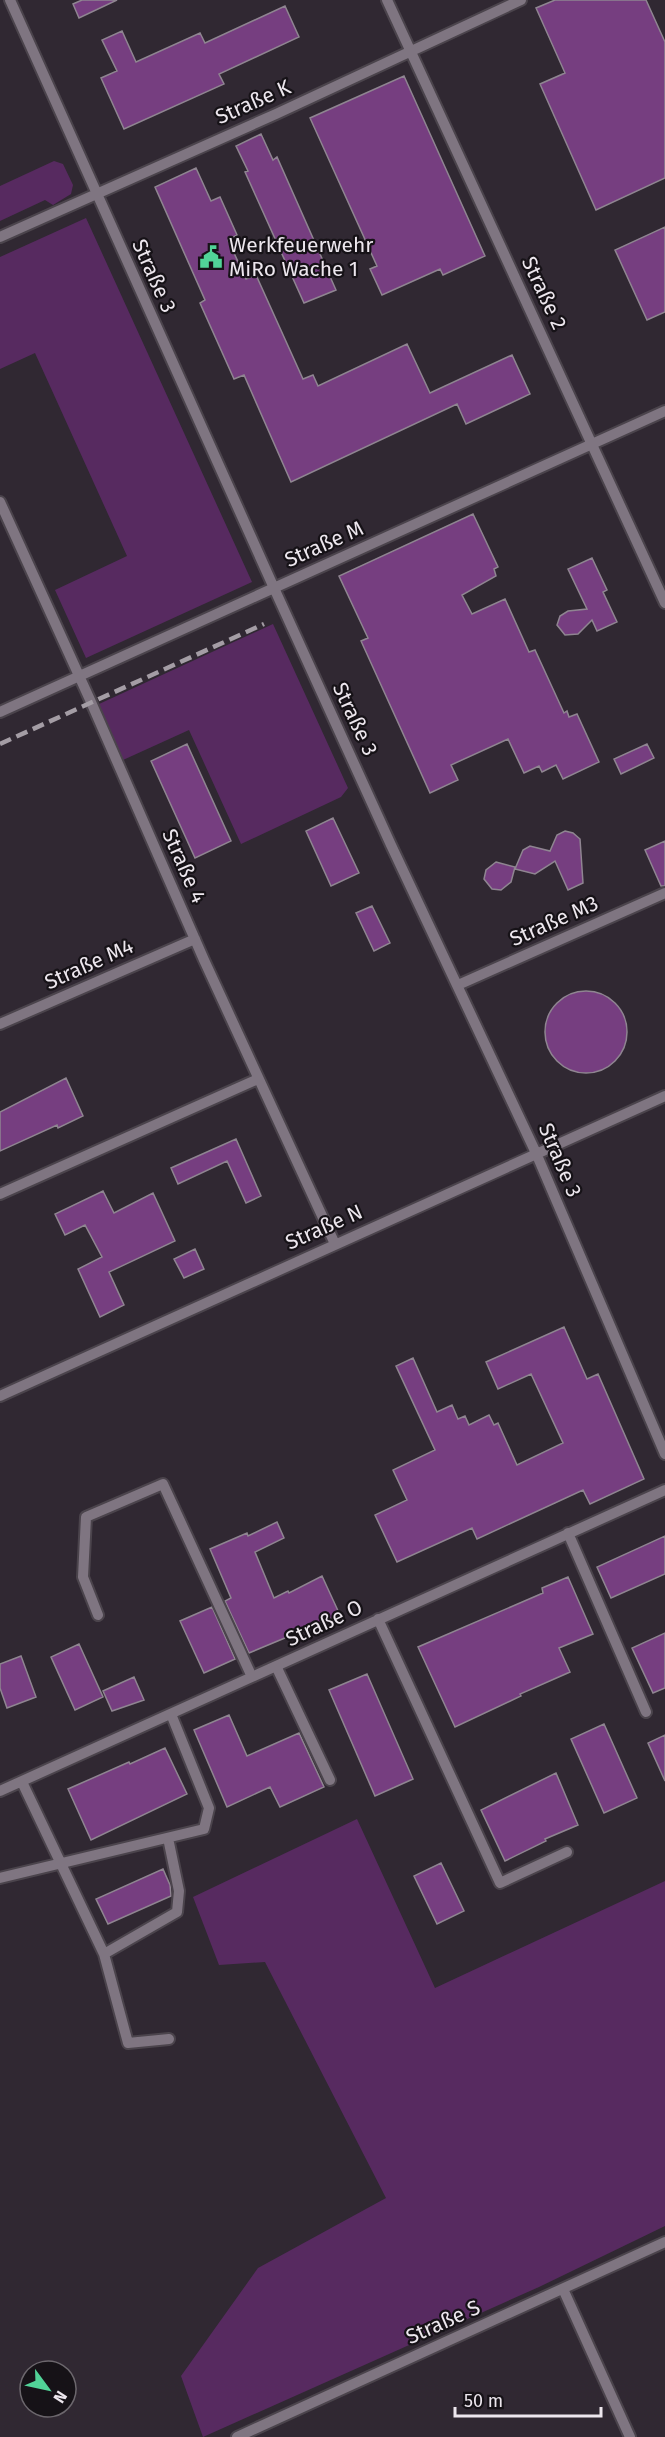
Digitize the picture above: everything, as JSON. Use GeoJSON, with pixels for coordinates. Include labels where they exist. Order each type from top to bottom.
{"type":"FeatureCollection","features":[{"type":"Feature","properties":{"kind":"lane","name":"Straße 3"},"geometry":{"type":"LineString","coordinates":[[10,0],[391,845],[536,1153],[665,1454]]}},
{"type":"Feature","properties":{"kind":"lane","name":"Straße 2"},"geometry":{"type":"LineString","coordinates":[[387,0],[665,603]]}},
{"type":"Feature","properties":{"kind":"lane","name":"Straße K"},"geometry":{"type":"LineString","coordinates":[[0,237],[521,0]]}},
{"type":"Feature","properties":{"kind":"lane","name":"Straße M"},"geometry":{"type":"LineString","coordinates":[[0,712],[665,411]]}},
{"type":"Feature","properties":{"kind":"lane","name":"Straße 4"},"geometry":{"type":"LineString","coordinates":[[0,502],[80,676],[258,1079],[335,1244]]}},
{"type":"Feature","properties":{"kind":"lane","name":"Straße M3"},"geometry":{"type":"LineString","coordinates":[[458,985],[665,893]]}},
{"type":"Feature","properties":{"kind":"lane","name":"Straße M4"},"geometry":{"type":"LineString","coordinates":[[0,1024],[195,939]]}},
{"type":"Feature","properties":{"kind":"lane"},"geometry":{"type":"LineString","coordinates":[[0,1194],[258,1079]]}},
{"type":"Feature","properties":{"kind":"lane","name":"Straße N"},"geometry":{"type":"LineString","coordinates":[[0,1396],[665,1096]]}},
{"type":"Feature","properties":{"kind":"lane"},"geometry":{"type":"LineString","coordinates":[[98,1615],[82,1577],[86,1517],[163,1484],[252,1677]]}},
{"type":"Feature","properties":{"kind":"lane","name":"Straße O"},"geometry":{"type":"LineString","coordinates":[[0,1791],[665,1490]]}},
{"type":"Feature","properties":{"kind":"lane"},"geometry":{"type":"LineString","coordinates":[[568,1533],[646,1712]]}},
{"type":"Feature","properties":{"kind":"lane"},"geometry":{"type":"LineString","coordinates":[[378,1620],[500,1883],[567,1852]]}},
{"type":"Feature","properties":{"kind":"lane"},"geometry":{"type":"LineString","coordinates":[[276,1666],[330,1780]]}},
{"type":"Feature","properties":{"kind":"lane"},"geometry":{"type":"LineString","coordinates":[[0,1878],[204,1829],[209,1808],[171,1714]]}},
{"type":"Feature","properties":{"kind":"lane"},"geometry":{"type":"LineString","coordinates":[[22,1782],[104,1954],[128,2043],[170,2039]]}},
{"type":"Feature","properties":{"kind":"lane"},"geometry":{"type":"LineString","coordinates":[[104,1954],[177,1912],[179,1891],[168,1838]]}},
{"type":"Feature","properties":{"kind":"lane","name":"Straße S"},"geometry":{"type":"LineString","coordinates":[[237,2437],[665,2242]]}},
{"type":"Feature","properties":{"kind":"lane"},"geometry":{"type":"LineString","coordinates":[[563,2289],[630,2437]]}},
{"type":"Feature","properties":{"kind":"shaded area"},"geometry":{"type":"Polygon","coordinates":[[[54,161],[63,164],[73,185],[71,194],[53,205],[45,200],[0,221],[0,186],[54,161]]]}},
{"type":"Feature","properties":{"kind":"shaded area"},"geometry":{"type":"Polygon","coordinates":[[[86,218],[252,582],[86,658],[55,590],[127,556],[35,353],[0,369],[0,257],[86,218]]]}},
{"type":"Feature","properties":{"kind":"shaded area"},"geometry":{"type":"Polygon","coordinates":[[[273,624],[348,788],[341,797],[241,844],[189,730],[123,760],[99,704],[273,624]]]}},
{"type":"Feature","properties":{"kind":"shaded area"},"geometry":{"type":"Polygon","coordinates":[[[357,1819],[435,1988],[665,1881],[665,2226],[539,2287],[203,2437],[181,2376],[258,2268],[386,2198],[265,1962],[219,1965],[193,1897],[357,1819]]]}},
{"type":"Feature","properties":{"kind":"building"},"geometry":{"type":"Polygon","coordinates":[[[82,0],[117,0],[79,18],[73,4],[82,0]]]}},
{"type":"Feature","properties":{"kind":"building"},"geometry":{"type":"Polygon","coordinates":[[[555,0],[646,0],[665,42],[665,178],[596,210],[540,84],[565,73],[536,8],[555,0]]]}},
{"type":"Feature","properties":{"kind":"building"},"geometry":{"type":"Polygon","coordinates":[[[285,6],[299,37],[219,74],[224,84],[124,129],[101,78],[117,71],[102,40],[122,31],[136,62],[200,33],[205,43],[285,6]]]}},
{"type":"Feature","properties":{"kind":"building"},"geometry":{"type":"Polygon","coordinates":[[[404,76],[485,256],[443,275],[440,269],[382,295],[370,269],[377,266],[310,118],[404,76]]]}},
{"type":"Feature","properties":{"kind":"building"},"geometry":{"type":"Polygon","coordinates":[[[261,134],[273,160],[277,157],[336,290],[304,303],[245,172],[248,171],[236,146],[261,134]]]}},
{"type":"Feature","properties":{"kind":"building"},"geometry":{"type":"Polygon","coordinates":[[[196,168],[211,201],[220,197],[237,235],[228,240],[246,279],[256,275],[303,379],[313,375],[318,386],[407,344],[430,393],[512,355],[530,394],[466,424],[457,404],[291,482],[244,375],[234,379],[200,303],[205,300],[155,187],[196,168]]]}},
{"type":"Feature","properties":{"kind":"building"},"geometry":{"type":"Polygon","coordinates":[[[665,227],[665,312],[647,320],[615,250],[665,227]]]}},
{"type":"Feature","properties":{"kind":"building"},"geometry":{"type":"Polygon","coordinates":[[[473,514],[498,567],[494,569],[496,576],[462,595],[472,614],[505,599],[529,652],[535,650],[564,713],[567,711],[569,717],[577,714],[599,762],[563,779],[556,765],[542,772],[539,766],[524,773],[508,739],[451,765],[458,780],[430,793],[361,641],[368,638],[339,576],[473,514]]]}},
{"type":"Feature","properties":{"kind":"building"},"geometry":{"type":"Polygon","coordinates":[[[592,558],[607,590],[603,592],[617,622],[597,631],[592,620],[578,634],[565,635],[557,625],[560,616],[568,611],[587,609],[568,569],[592,558]]]}},
{"type":"Feature","properties":{"kind":"building"},"geometry":{"type":"Polygon","coordinates":[[[187,744],[231,841],[195,858],[151,761],[187,744]]]}},
{"type":"Feature","properties":{"kind":"building"},"geometry":{"type":"Polygon","coordinates":[[[647,744],[654,758],[621,774],[614,759],[647,744]]]}},
{"type":"Feature","properties":{"kind":"building"},"geometry":{"type":"Polygon","coordinates":[[[333,818],[359,873],[331,886],[306,831],[333,818]]]}},
{"type":"Feature","properties":{"kind":"building"},"geometry":{"type":"Polygon","coordinates":[[[565,831],[573,833],[580,839],[583,883],[568,890],[555,861],[535,874],[515,869],[523,850],[530,846],[550,851],[557,835],[565,831]]]}},
{"type":"Feature","properties":{"kind":"building"},"geometry":{"type":"Polygon","coordinates":[[[665,841],[665,886],[661,886],[645,850],[665,841]]]}},
{"type":"Feature","properties":{"kind":"building"},"geometry":{"type":"Polygon","coordinates":[[[496,862],[515,867],[511,882],[501,890],[492,889],[484,879],[486,870],[496,862]]]}},
{"type":"Feature","properties":{"kind":"building"},"geometry":{"type":"Polygon","coordinates":[[[372,906],[390,943],[374,951],[356,913],[372,906]]]}},
{"type":"Feature","properties":{"kind":"building"},"geometry":{"type":"Polygon","coordinates":[[[586,991],[602,994],[615,1003],[624,1016],[627,1032],[624,1048],[615,1061],[602,1070],[586,1073],[570,1070],[557,1061],[548,1048],[545,1032],[548,1016],[557,1003],[570,994],[586,991]]]}},
{"type":"Feature","properties":{"kind":"building"},"geometry":{"type":"Polygon","coordinates":[[[66,1078],[83,1116],[58,1128],[57,1125],[0,1151],[0,1112],[66,1078]]]}},
{"type":"Feature","properties":{"kind":"building"},"geometry":{"type":"Polygon","coordinates":[[[236,1139],[261,1196],[246,1203],[227,1161],[178,1184],[171,1168],[236,1139]]]}},
{"type":"Feature","properties":{"kind":"building"},"geometry":{"type":"Polygon","coordinates":[[[103,1191],[114,1213],[153,1193],[175,1241],[109,1272],[124,1305],[100,1317],[78,1269],[102,1257],[85,1225],[65,1235],[55,1214],[103,1191]]]}},
{"type":"Feature","properties":{"kind":"building"},"geometry":{"type":"Polygon","coordinates":[[[195,1249],[204,1269],[184,1278],[174,1259],[195,1249]]]}},
{"type":"Feature","properties":{"kind":"building"},"geometry":{"type":"Polygon","coordinates":[[[564,1327],[587,1379],[598,1374],[644,1479],[590,1504],[583,1490],[477,1539],[472,1528],[397,1562],[375,1515],[407,1500],[393,1470],[435,1450],[396,1366],[413,1358],[437,1412],[452,1405],[458,1419],[465,1416],[469,1425],[489,1415],[494,1425],[498,1423],[517,1465],[563,1443],[531,1374],[498,1389],[486,1362],[564,1327]]]}},
{"type":"Feature","properties":{"kind":"building"},"geometry":{"type":"Polygon","coordinates":[[[277,1522],[284,1538],[255,1552],[274,1598],[322,1576],[340,1615],[249,1653],[225,1601],[231,1598],[210,1549],[247,1533],[248,1536],[277,1522]]]}},
{"type":"Feature","properties":{"kind":"building"},"geometry":{"type":"Polygon","coordinates":[[[665,1536],[665,1574],[611,1598],[597,1567],[665,1536]]]}},
{"type":"Feature","properties":{"kind":"building"},"geometry":{"type":"Polygon","coordinates":[[[568,1577],[593,1634],[559,1648],[570,1672],[455,1727],[418,1647],[543,1593],[542,1588],[568,1577]]]}},
{"type":"Feature","properties":{"kind":"building"},"geometry":{"type":"Polygon","coordinates":[[[212,1607],[235,1659],[204,1673],[180,1621],[212,1607]]]}},
{"type":"Feature","properties":{"kind":"building"},"geometry":{"type":"Polygon","coordinates":[[[665,1633],[665,1688],[653,1693],[632,1648],[665,1633]]]}},
{"type":"Feature","properties":{"kind":"building"},"geometry":{"type":"Polygon","coordinates":[[[79,1644],[103,1697],[75,1710],[51,1657],[79,1644]]]}},
{"type":"Feature","properties":{"kind":"building"},"geometry":{"type":"Polygon","coordinates":[[[21,1656],[36,1697],[7,1708],[0,1688],[0,1664],[21,1656]]]}},
{"type":"Feature","properties":{"kind":"building"},"geometry":{"type":"Polygon","coordinates":[[[367,1674],[413,1779],[375,1796],[329,1690],[367,1674]]]}},
{"type":"Feature","properties":{"kind":"building"},"geometry":{"type":"Polygon","coordinates":[[[134,1677],[144,1700],[112,1711],[103,1691],[134,1677]]]}},
{"type":"Feature","properties":{"kind":"building"},"geometry":{"type":"Polygon","coordinates":[[[229,1715],[247,1756],[299,1733],[324,1787],[280,1807],[270,1787],[227,1807],[194,1730],[229,1715]]]}},
{"type":"Feature","properties":{"kind":"building"},"geometry":{"type":"Polygon","coordinates":[[[604,1724],[637,1798],[604,1813],[571,1739],[604,1724]]]}},
{"type":"Feature","properties":{"kind":"building"},"geometry":{"type":"Polygon","coordinates":[[[665,1735],[665,1781],[648,1743],[665,1735]]]}},
{"type":"Feature","properties":{"kind":"building"},"geometry":{"type":"Polygon","coordinates":[[[165,1748],[187,1794],[91,1840],[68,1789],[165,1748]]]}},
{"type":"Feature","properties":{"kind":"building"},"geometry":{"type":"Polygon","coordinates":[[[556,1773],[578,1825],[545,1839],[546,1841],[505,1861],[481,1810],[556,1773]]]}},
{"type":"Feature","properties":{"kind":"building"},"geometry":{"type":"Polygon","coordinates":[[[441,1863],[464,1911],[437,1924],[414,1876],[441,1863]]]}},
{"type":"Feature","properties":{"kind":"building"},"geometry":{"type":"Polygon","coordinates":[[[163,1869],[170,1885],[171,1896],[108,1924],[96,1899],[163,1869]]]}},
{"type":"Feature","properties":{"kind":"railway"},"geometry":{"type":"LineString","coordinates":[[0,744],[264,624]]}},
{"type":"Feature","properties":{"kind":"place","name":"Werkfeuerwehr MiRo Wache 1"},"geometry":{"type":"Point","coordinates":[211,257]}}]}
